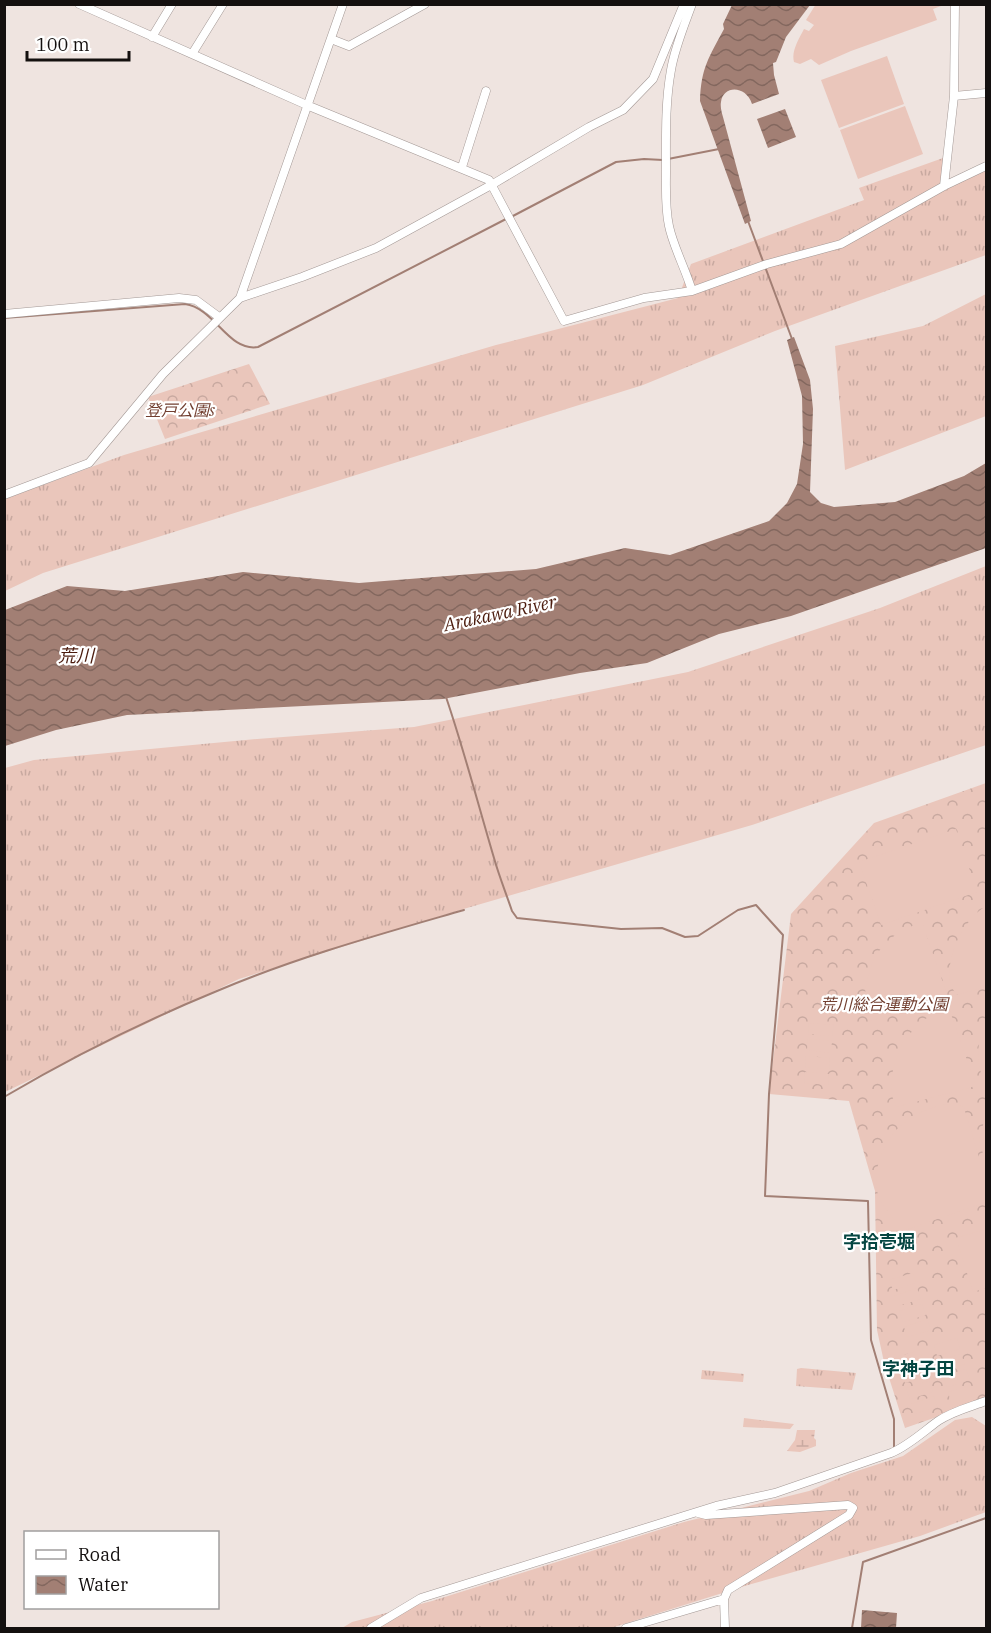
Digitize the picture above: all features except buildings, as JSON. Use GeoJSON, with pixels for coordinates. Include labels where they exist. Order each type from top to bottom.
{"type":"FeatureCollection","features":[{"type":"Feature","properties":{"kind":"street"},"geometry":{"type":"LineString","coordinates":[[152,37],[172,4]]}},
{"type":"Feature","properties":{"kind":"street"},"geometry":{"type":"LineString","coordinates":[[192,54],[223,4]]}},
{"type":"Feature","properties":{"kind":"street"},"geometry":{"type":"LineString","coordinates":[[240,298],[343,4]]}},
{"type":"Feature","properties":{"kind":"street"},"geometry":{"type":"LineString","coordinates":[[332,39],[349,46],[425,4]]}},
{"type":"Feature","properties":{"kind":"street"},"geometry":{"type":"LineString","coordinates":[[4,495],[89,463],[145,394],[240,298],[376,248],[493,184],[589,127],[618,113],[632,102],[656,73],[684,4]]}},
{"type":"Feature","properties":{"kind":"street"},"geometry":{"type":"LineString","coordinates":[[692,4],[670,70],[666,165],[669,228],[692,291]]}},
{"type":"Feature","properties":{"kind":"street"},"geometry":{"type":"LineString","coordinates":[[944,186],[954,96],[954,4]]}},
{"type":"Feature","properties":{"kind":"street"},"geometry":{"type":"LineString","coordinates":[[80,5],[309,106],[489,180],[564,321],[644,298],[692,291],[767,264],[841,244],[944,186],[987,166]]}},
{"type":"Feature","properties":{"kind":"street"},"geometry":{"type":"LineString","coordinates":[[462,167],[486,91]]}},
{"type":"Feature","properties":{"kind":"street"},"geometry":{"type":"LineString","coordinates":[[954,96],[987,93]]}},
{"type":"Feature","properties":{"kind":"street"},"geometry":{"type":"LineString","coordinates":[[4,314],[179,298],[196,300],[219,317]]}},
{"type":"Feature","properties":{"kind":"street"},"geometry":{"type":"LineString","coordinates":[[371,1629],[421,1599],[716,1506],[775,1493],[891,1453],[899,1450],[954,1412],[987,1401]]}},
{"type":"Feature","properties":{"kind":"street"},"geometry":{"type":"LineString","coordinates":[[697,1513],[706,1515],[848,1505],[853,1508],[849,1515],[728,1590],[724,1599],[725,1629]]}},
{"type":"Feature","properties":{"kind":"street"},"geometry":{"type":"LineString","coordinates":[[626,1629],[650,1625],[724,1599]]}},
{"type":"Feature","properties":{"kind":"green space"},"geometry":{"type":"Polygon","coordinates":[[[816,4],[941,4],[941,6],[933,9],[937,20],[819,65],[811,59],[800,64],[794,62],[795,49],[804,29],[809,31],[814,25],[806,20],[816,4]]]}},
{"type":"Feature","properties":{"kind":"green space"},"geometry":{"type":"Polygon","coordinates":[[[887,56],[904,104],[839,128],[821,80],[887,56]]]}},
{"type":"Feature","properties":{"kind":"green space"},"geometry":{"type":"Polygon","coordinates":[[[905,106],[923,154],[858,179],[840,130],[905,106]]]}},
{"type":"Feature","properties":{"kind":"green space"},"geometry":{"type":"Polygon","coordinates":[[[943,158],[947,188],[986,170],[986,255],[775,331],[643,385],[43,573],[5,591],[5,499],[124,455],[496,345],[678,298],[691,264],[864,200],[859,188],[943,158]]]}},
{"type":"Feature","properties":{"kind":"green space"},"geometry":{"type":"Polygon","coordinates":[[[986,294],[986,416],[845,470],[835,346],[923,326],[986,294]]]}},
{"type":"Feature","properties":{"kind":"green space","name":"登戸公園s"},"geometry":{"type":"Polygon","coordinates":[[[249,364],[270,404],[165,439],[148,397],[249,364]]]}},
{"type":"Feature","properties":{"kind":"green space"},"geometry":{"type":"Polygon","coordinates":[[[986,566],[986,745],[752,825],[467,908],[239,979],[5,1092],[5,768],[34,760],[414,727],[688,672],[880,608],[986,566]]]}},
{"type":"Feature","properties":{"kind":"green space","name":"荒川総合運動公園"},"geometry":{"type":"Polygon","coordinates":[[[986,783],[986,1400],[905,1428],[884,1362],[877,1330],[875,1191],[849,1101],[769,1094],[791,914],[874,823],[986,783]]]}},
{"type":"Feature","properties":{"kind":"green space"},"geometry":{"type":"Polygon","coordinates":[[[956,829],[977,892],[881,925],[859,862],[956,829]]]}},
{"type":"Feature","properties":{"kind":"green space"},"geometry":{"type":"Polygon","coordinates":[[[986,906],[986,987],[956,995],[950,983],[949,971],[954,950],[964,929],[986,906]]]}},
{"type":"Feature","properties":{"kind":"green space"},"geometry":{"type":"Polygon","coordinates":[[[914,925],[923,925],[949,1000],[869,1021],[864,1007],[866,983],[875,955],[896,934],[914,925]]]}},
{"type":"Feature","properties":{"kind":"green space"},"geometry":{"type":"Polygon","coordinates":[[[941,1011],[950,1011],[976,1086],[896,1107],[891,1093],[893,1069],[903,1041],[923,1020],[941,1011]]]}},
{"type":"Feature","properties":{"kind":"green space"},"geometry":{"type":"Polygon","coordinates":[[[986,1019],[986,1077],[983,1078],[978,1048],[986,1019]]]}},
{"type":"Feature","properties":{"kind":"green space"},"geometry":{"type":"Polygon","coordinates":[[[809,1023],[834,1025],[832,1036],[808,1034],[809,1023]]]}},
{"type":"Feature","properties":{"kind":"green space"},"geometry":{"type":"Polygon","coordinates":[[[808,1039],[832,1041],[831,1053],[807,1050],[808,1039]]]}},
{"type":"Feature","properties":{"kind":"green space"},"geometry":{"type":"Polygon","coordinates":[[[806,1056],[830,1058],[829,1069],[805,1067],[806,1056]]]}},
{"type":"Feature","properties":{"kind":"green space"},"geometry":{"type":"Polygon","coordinates":[[[805,1072],[829,1074],[828,1085],[804,1083],[805,1072]]]}},
{"type":"Feature","properties":{"kind":"green space"},"geometry":{"type":"Polygon","coordinates":[[[956,1103],[964,1108],[986,1180],[986,1202],[903,1231],[881,1202],[878,1193],[877,1173],[883,1152],[889,1140],[906,1121],[929,1109],[956,1103]]]}},
{"type":"Feature","properties":{"kind":"green space"},"geometry":{"type":"Polygon","coordinates":[[[986,1114],[986,1164],[979,1140],[986,1114]]]}},
{"type":"Feature","properties":{"kind":"green space"},"geometry":{"type":"Polygon","coordinates":[[[986,1229],[986,1288],[973,1292],[956,1238],[986,1229]]]}},
{"type":"Feature","properties":{"kind":"green space"},"geometry":{"type":"Polygon","coordinates":[[[913,1273],[916,1283],[893,1290],[889,1280],[913,1273]]]}},
{"type":"Feature","properties":{"kind":"green space"},"geometry":{"type":"Polygon","coordinates":[[[917,1288],[921,1299],[898,1306],[894,1296],[917,1288]]]}},
{"type":"Feature","properties":{"kind":"green space"},"geometry":{"type":"Polygon","coordinates":[[[922,1304],[926,1315],[903,1322],[899,1311],[922,1304]]]}},
{"type":"Feature","properties":{"kind":"green space"},"geometry":{"type":"Polygon","coordinates":[[[927,1319],[931,1330],[907,1337],[904,1327],[927,1319]]]}},
{"type":"Feature","properties":{"kind":"green space"},"geometry":{"type":"Polygon","coordinates":[[[957,1338],[960,1349],[937,1356],[934,1345],[957,1338]]]}},
{"type":"Feature","properties":{"kind":"green space"},"geometry":{"type":"Polygon","coordinates":[[[920,1350],[923,1360],[900,1368],[896,1357],[920,1350]]]}},
{"type":"Feature","properties":{"kind":"green space"},"geometry":{"type":"Polygon","coordinates":[[[961,1354],[965,1364],[942,1372],[938,1361],[961,1354]]]}},
{"type":"Feature","properties":{"kind":"green space"},"geometry":{"type":"Polygon","coordinates":[[[924,1365],[928,1376],[905,1383],[901,1373],[924,1365]]]}},
{"type":"Feature","properties":{"kind":"green space"},"geometry":{"type":"Polygon","coordinates":[[[797,1369],[856,1373],[852,1390],[796,1386],[797,1369]]]}},
{"type":"Feature","properties":{"kind":"green space"},"geometry":{"type":"Polygon","coordinates":[[[966,1369],[970,1380],[947,1387],[943,1376],[966,1369]]]}},
{"type":"Feature","properties":{"kind":"green space"},"geometry":{"type":"Polygon","coordinates":[[[702,1370],[744,1374],[743,1382],[701,1379],[702,1370]]]}},
{"type":"Feature","properties":{"kind":"green space"},"geometry":{"type":"Polygon","coordinates":[[[929,1381],[933,1392],[910,1399],[906,1388],[929,1381]]]}},
{"type":"Feature","properties":{"kind":"green space"},"geometry":{"type":"Polygon","coordinates":[[[971,1385],[975,1395],[951,1403],[948,1392],[971,1385]]]}},
{"type":"Feature","properties":{"kind":"green space"},"geometry":{"type":"Polygon","coordinates":[[[934,1396],[937,1407],[914,1414],[911,1404],[934,1396]]]}},
{"type":"Feature","properties":{"kind":"green space"},"geometry":{"type":"Polygon","coordinates":[[[972,1417],[986,1426],[986,1512],[920,1536],[748,1585],[611,1628],[342,1628],[352,1622],[432,1601],[684,1522],[809,1491],[851,1473],[903,1456],[955,1420],[972,1417]]]}},
{"type":"Feature","properties":{"kind":"green space"},"geometry":{"type":"Polygon","coordinates":[[[744,1418],[794,1424],[790,1429],[743,1427],[744,1418]]]}},
{"type":"Feature","properties":{"kind":"green space"},"geometry":{"type":"Polygon","coordinates":[[[797,1430],[815,1430],[816,1446],[800,1452],[787,1451],[795,1440],[797,1430]]]}},
{"type":"Feature","properties":{"kind":"water"},"geometry":{"type":"Polygon","coordinates":[[[732,5],[810,5],[786,37],[776,62],[773,63],[779,94],[752,104],[745,93],[730,90],[723,96],[721,102],[722,114],[751,221],[745,224],[700,101],[704,71],[724,29],[723,24],[732,5]]]}},
{"type":"Feature","properties":{"kind":"water"},"geometry":{"type":"Polygon","coordinates":[[[785,109],[796,137],[768,148],[757,119],[785,109]]]}},
{"type":"Feature","properties":{"kind":"water","name":"荒川"},"geometry":{"type":"Polygon","coordinates":[[[794,337],[810,380],[813,409],[810,492],[821,503],[834,507],[895,502],[964,476],[986,463],[986,548],[791,616],[719,634],[647,663],[443,699],[127,715],[56,730],[5,746],[5,610],[67,586],[125,591],[243,572],[359,583],[536,569],[625,548],[670,555],[769,521],[787,503],[797,484],[803,444],[802,396],[787,340],[794,337]]]}},
{"type":"Feature","properties":{"kind":"water"},"geometry":{"type":"Polygon","coordinates":[[[862,1610],[897,1613],[896,1628],[861,1628],[862,1610]]]}},
{"type":"Feature","properties":{"kind":"waterway"},"geometry":{"type":"LineString","coordinates":[[668,159],[719,149]]}},
{"type":"Feature","properties":{"kind":"waterway"},"geometry":{"type":"LineString","coordinates":[[511,217],[616,162],[644,159],[663,160]]}},
{"type":"Feature","properties":{"kind":"waterway"},"geometry":{"type":"LineString","coordinates":[[4,318],[185,304],[205,313],[238,343],[247,347],[258,347],[506,219]]}},
{"type":"Feature","properties":{"kind":"waterway"},"geometry":{"type":"LineString","coordinates":[[748,221],[792,339]]}},
{"type":"Feature","properties":{"kind":"waterway"},"geometry":{"type":"LineString","coordinates":[[446,697],[498,871],[512,911],[517,918],[621,929],[662,928],[685,937],[698,936],[738,910],[756,905],[783,935],[769,1094],[765,1196],[868,1201],[871,1340],[894,1419],[894,1447]]}},
{"type":"Feature","properties":{"kind":"waterway"},"geometry":{"type":"LineString","coordinates":[[4,1097],[109,1040],[217,991],[308,957],[464,910]]}},
{"type":"Feature","properties":{"kind":"waterway"},"geometry":{"type":"LineString","coordinates":[[852,1628],[863,1562],[986,1518]]}},
{"type":"Feature","properties":{"kind":"district","name":"字拾壱堀"},"geometry":{"type":"Point","coordinates":[879,1241]}},
{"type":"Feature","properties":{"kind":"district","name":"字神子田"},"geometry":{"type":"Point","coordinates":[918,1368]}},
{"type":"Feature","properties":{"kind":"water label","name":"Arakawa River"},"geometry":{"type":"Point","coordinates":[500,613]}}]}
